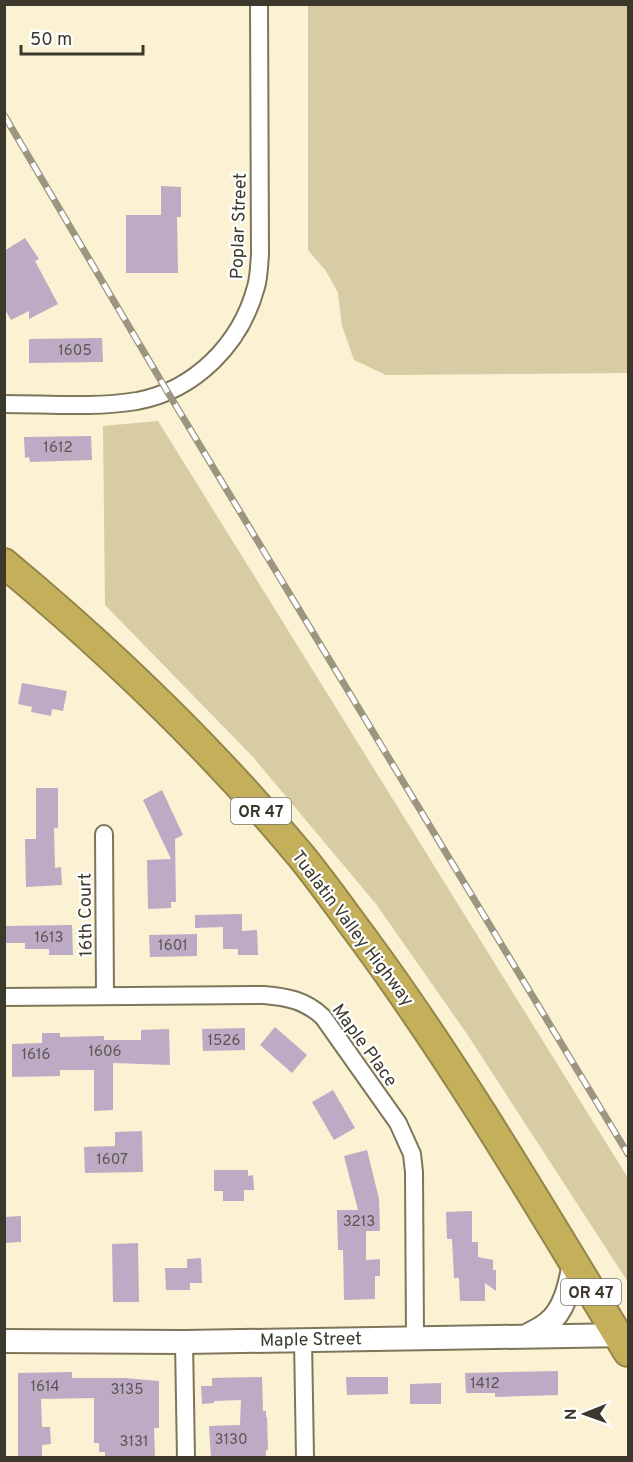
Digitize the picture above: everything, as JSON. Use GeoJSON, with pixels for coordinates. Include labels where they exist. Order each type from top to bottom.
{"type":"FeatureCollection","features":[{"type":"Feature","properties":{"kind":"highway","name":"Tualatin Valley Highway"},"geometry":{"type":"LineString","coordinates":[[4,563],[69,616],[128,671],[225,770],[301,856],[427,1028],[574,1264],[625,1341]]}},
{"type":"Feature","properties":{"kind":"street","name":"Poplar Street"},"geometry":{"type":"LineString","coordinates":[[4,404],[117,403],[152,397],[182,385],[208,367],[240,327],[257,286],[260,255],[259,4]]}},
{"type":"Feature","properties":{"kind":"street","name":"16th Court"},"geometry":{"type":"LineString","coordinates":[[104,834],[105,996]]}},
{"type":"Feature","properties":{"kind":"street","name":"Maple Place"},"geometry":{"type":"LineString","coordinates":[[4,998],[280,997],[305,1003],[323,1017],[398,1123],[412,1154],[415,1338]]}},
{"type":"Feature","properties":{"kind":"street"},"geometry":{"type":"LineString","coordinates":[[527,1336],[549,1324],[555,1316],[566,1297],[574,1264]]}},
{"type":"Feature","properties":{"kind":"street","name":"Maple Street"},"geometry":{"type":"LineString","coordinates":[[4,1341],[184,1342],[527,1336],[625,1341]]}},
{"type":"Feature","properties":{"kind":"street"},"geometry":{"type":"LineString","coordinates":[[303,1340],[305,1458]]}},
{"type":"Feature","properties":{"kind":"street"},"geometry":{"type":"LineString","coordinates":[[184,1342],[186,1458]]}},
{"type":"Feature","properties":{"kind":"shaded area"},"geometry":{"type":"Polygon","coordinates":[[[308,5],[628,5],[628,373],[386,375],[354,360],[342,326],[338,293],[326,271],[308,250],[308,5]]]}},
{"type":"Feature","properties":{"kind":"shaded area"},"geometry":{"type":"Polygon","coordinates":[[[158,421],[628,1178],[628,1282],[467,1034],[376,904],[253,757],[105,605],[103,426],[158,421]]]}},
{"type":"Feature","properties":{"kind":"building"},"geometry":{"type":"Polygon","coordinates":[[[161,186],[181,187],[181,217],[177,217],[178,273],[126,273],[126,215],[161,215],[161,186]]]}},
{"type":"Feature","properties":{"kind":"building"},"geometry":{"type":"Polygon","coordinates":[[[25,238],[39,259],[35,261],[58,304],[29,319],[29,311],[11,320],[4,308],[4,251],[25,238]]]}},
{"type":"Feature","properties":{"kind":"building"},"geometry":{"type":"Polygon","coordinates":[[[102,338],[103,362],[29,363],[29,339],[102,338]]]}},
{"type":"Feature","properties":{"kind":"building"},"geometry":{"type":"Polygon","coordinates":[[[91,436],[92,460],[30,462],[29,457],[25,458],[24,437],[91,436]]]}},
{"type":"Feature","properties":{"kind":"building"},"geometry":{"type":"Polygon","coordinates":[[[22,683],[67,691],[63,711],[52,709],[51,716],[31,712],[32,707],[18,704],[22,683]]]}},
{"type":"Feature","properties":{"kind":"building"},"geometry":{"type":"Polygon","coordinates":[[[36,788],[58,788],[58,828],[54,828],[55,868],[61,867],[62,885],[26,887],[25,839],[36,839],[36,788]]]}},
{"type":"Feature","properties":{"kind":"building"},"geometry":{"type":"Polygon","coordinates":[[[162,790],[183,835],[175,839],[176,902],[171,902],[171,908],[148,909],[147,860],[171,859],[143,800],[162,790]]]}},
{"type":"Feature","properties":{"kind":"building"},"geometry":{"type":"Polygon","coordinates":[[[242,914],[242,931],[257,930],[258,955],[238,955],[238,949],[223,949],[223,927],[195,928],[195,915],[242,914]]]}},
{"type":"Feature","properties":{"kind":"building"},"geometry":{"type":"Polygon","coordinates":[[[72,925],[73,955],[49,955],[49,949],[25,949],[25,943],[4,943],[4,926],[72,925]]]}},
{"type":"Feature","properties":{"kind":"building"},"geometry":{"type":"Polygon","coordinates":[[[197,934],[197,956],[150,957],[149,935],[197,934]]]}},
{"type":"Feature","properties":{"kind":"building"},"geometry":{"type":"Polygon","coordinates":[[[275,1027],[307,1055],[292,1073],[260,1045],[275,1027]]]}},
{"type":"Feature","properties":{"kind":"building"},"geometry":{"type":"Polygon","coordinates":[[[245,1028],[245,1050],[203,1051],[202,1029],[245,1028]]]}},
{"type":"Feature","properties":{"kind":"building"},"geometry":{"type":"Polygon","coordinates":[[[169,1029],[170,1065],[113,1063],[113,1110],[94,1111],[94,1070],[60,1070],[60,1076],[12,1077],[12,1044],[42,1043],[42,1033],[60,1033],[60,1037],[104,1036],[104,1040],[141,1040],[141,1030],[169,1029]]]}},
{"type":"Feature","properties":{"kind":"building"},"geometry":{"type":"Polygon","coordinates":[[[333,1090],[355,1128],[334,1140],[312,1102],[333,1090]]]}},
{"type":"Feature","properties":{"kind":"building"},"geometry":{"type":"Polygon","coordinates":[[[142,1131],[143,1172],[85,1173],[84,1147],[115,1146],[115,1132],[142,1131]]]}},
{"type":"Feature","properties":{"kind":"building"},"geometry":{"type":"Polygon","coordinates":[[[367,1150],[379,1199],[380,1231],[366,1231],[366,1260],[380,1259],[380,1276],[375,1276],[375,1299],[344,1300],[343,1250],[338,1250],[337,1210],[358,1210],[344,1156],[367,1150]]]}},
{"type":"Feature","properties":{"kind":"building"},"geometry":{"type":"Polygon","coordinates":[[[214,1170],[248,1170],[248,1176],[253,1175],[254,1190],[244,1190],[244,1201],[223,1201],[223,1191],[214,1191],[214,1170]]]}},
{"type":"Feature","properties":{"kind":"building"},"geometry":{"type":"Polygon","coordinates":[[[472,1211],[472,1242],[478,1242],[478,1257],[493,1260],[493,1270],[496,1270],[496,1291],[485,1283],[485,1301],[460,1301],[459,1278],[454,1278],[452,1239],[447,1239],[446,1212],[472,1211]]]}},
{"type":"Feature","properties":{"kind":"building"},"geometry":{"type":"Polygon","coordinates":[[[21,1216],[21,1242],[4,1243],[4,1217],[21,1216]]]}},
{"type":"Feature","properties":{"kind":"building"},"geometry":{"type":"Polygon","coordinates":[[[138,1243],[139,1302],[113,1302],[112,1244],[138,1243]]]}},
{"type":"Feature","properties":{"kind":"building"},"geometry":{"type":"Polygon","coordinates":[[[201,1258],[202,1283],[190,1283],[190,1290],[166,1290],[165,1268],[187,1268],[187,1259],[201,1258]]]}},
{"type":"Feature","properties":{"kind":"building"},"geometry":{"type":"Polygon","coordinates":[[[558,1371],[558,1395],[495,1397],[495,1393],[466,1393],[465,1373],[558,1371]]]}},
{"type":"Feature","properties":{"kind":"building"},"geometry":{"type":"Polygon","coordinates":[[[72,1372],[72,1378],[125,1378],[159,1381],[159,1428],[154,1428],[155,1458],[105,1458],[105,1452],[99,1452],[99,1443],[94,1443],[94,1398],[41,1399],[42,1427],[50,1427],[51,1444],[42,1445],[42,1458],[18,1458],[18,1373],[72,1372]]]}},
{"type":"Feature","properties":{"kind":"building"},"geometry":{"type":"Polygon","coordinates":[[[262,1377],[263,1411],[266,1411],[267,1417],[268,1450],[266,1450],[266,1458],[211,1458],[209,1426],[240,1425],[241,1400],[202,1404],[201,1386],[212,1386],[212,1378],[262,1377]]]}},
{"type":"Feature","properties":{"kind":"building"},"geometry":{"type":"Polygon","coordinates":[[[346,1377],[388,1377],[388,1394],[347,1395],[346,1377]]]}},
{"type":"Feature","properties":{"kind":"building"},"geometry":{"type":"Polygon","coordinates":[[[441,1383],[441,1404],[410,1404],[410,1384],[441,1383]]]}},
{"type":"Feature","properties":{"kind":"railway"},"geometry":{"type":"LineString","coordinates":[[4,115],[167,391],[628,1154]]}}]}
